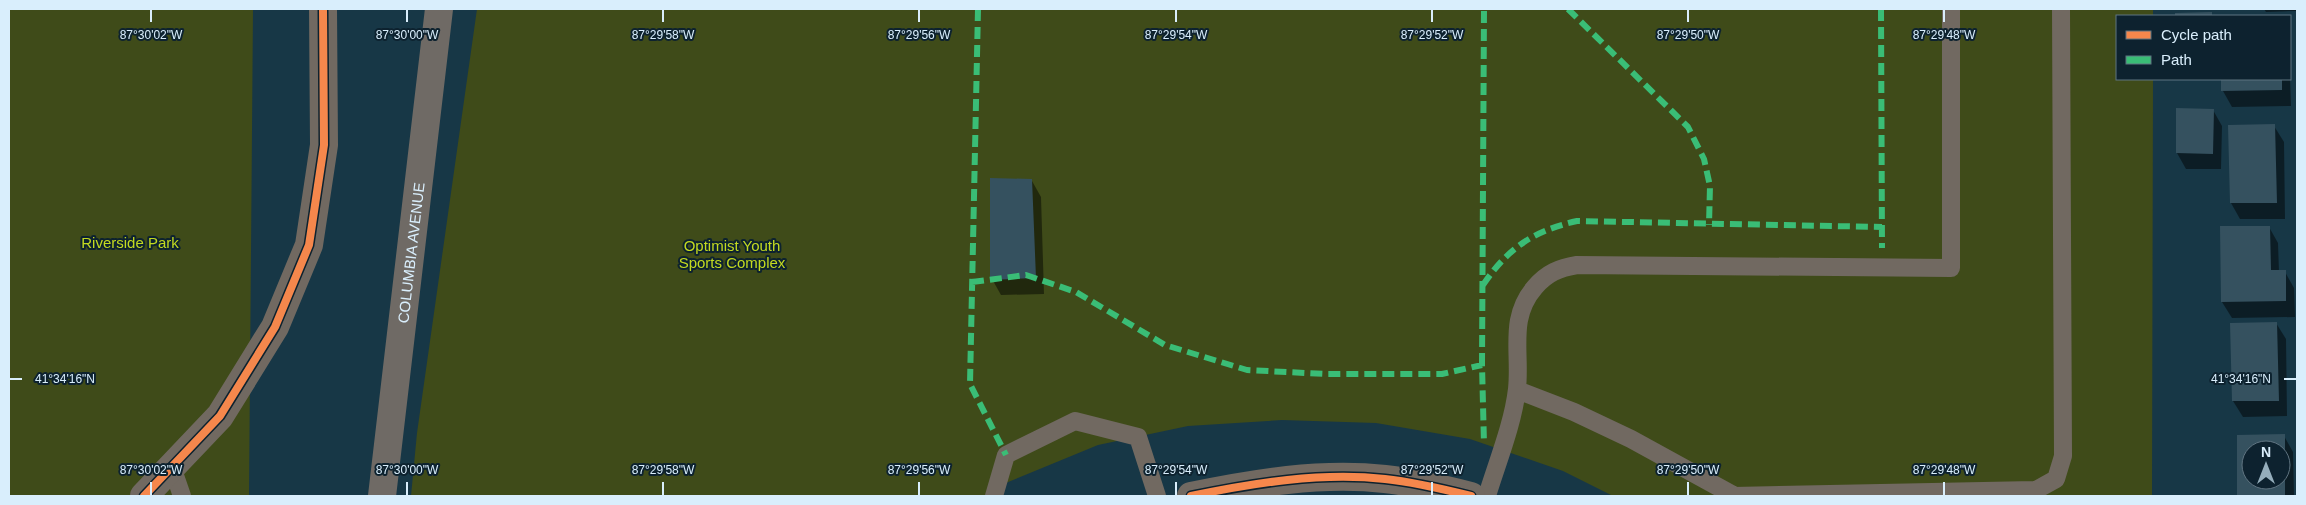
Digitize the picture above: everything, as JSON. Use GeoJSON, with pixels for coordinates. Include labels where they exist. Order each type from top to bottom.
{"type":"FeatureCollection","features":[{"type":"Feature","properties":{"kind":"street"},"geometry":{"type":"LineString","coordinates":[[144,496],[220,416],[275,328],[309,245],[324,145],[323,9]]}},
{"type":"Feature","properties":{"kind":"street","name":"COLUMBIA AVENUE"},"geometry":{"type":"LineString","coordinates":[[382,496],[439,9]]}},
{"type":"Feature","properties":{"kind":"street"},"geometry":{"type":"LineString","coordinates":[[1191,496],[1233,487],[1305,478],[1384,479],[1471,496]]}},
{"type":"Feature","properties":{"kind":"lane"},"geometry":{"type":"LineString","coordinates":[[1487,496],[1517,390],[1518,324],[1524,300],[1544,276],[1560,268],[1587,266],[1951,268],[1951,9]]}},
{"type":"Feature","properties":{"kind":"lane"},"geometry":{"type":"LineString","coordinates":[[1517,390],[1574,412],[1631,439],[1733,496],[2036,490],[2056,478],[2063,456],[2061,9]]}},
{"type":"Feature","properties":{"kind":"lane"},"geometry":{"type":"LineString","coordinates":[[994,496],[1006,455],[1075,421],[1138,437],[1157,496]]}},
{"type":"Feature","properties":{"kind":"lane"},"geometry":{"type":"LineString","coordinates":[[172,467],[182,496]]}},
{"type":"Feature","properties":{"kind":"green space","name":"Riverside Park"},"geometry":{"type":"Polygon","coordinates":[[[9,9],[253,9],[249,496],[9,496],[9,9]]]}},
{"type":"Feature","properties":{"kind":"green space","name":"Optimist Youth Sports Complex"},"geometry":{"type":"Polygon","coordinates":[[[477,9],[2153,9],[2153,15],[2116,15],[2116,80],[2153,80],[2152,496],[1613,496],[1563,471],[1470,439],[1376,423],[1282,420],[1188,426],[1098,445],[1001,485],[987,496],[411,496],[417,433],[477,9]]]}},
{"type":"Feature","properties":{"kind":"building"},"geometry":{"type":"Polygon","coordinates":[[[2212,12],[2212,15],[2175,15],[2175,13],[2212,12]]]}},
{"type":"Feature","properties":{"kind":"building"},"geometry":{"type":"Polygon","coordinates":[[[2221,80],[2282,80],[2282,90],[2221,91],[2221,80]]]}},
{"type":"Feature","properties":{"kind":"building"},"geometry":{"type":"Polygon","coordinates":[[[2176,108],[2214,109],[2213,154],[2176,153],[2176,108]]]}},
{"type":"Feature","properties":{"kind":"building"},"geometry":{"type":"Polygon","coordinates":[[[2275,124],[2277,203],[2230,203],[2228,125],[2275,124]]]}},
{"type":"Feature","properties":{"kind":"building"},"geometry":{"type":"Polygon","coordinates":[[[990,178],[1032,179],[1036,278],[990,280],[990,178]]]}},
{"type":"Feature","properties":{"kind":"building"},"geometry":{"type":"Polygon","coordinates":[[[2220,226],[2270,226],[2271,270],[2286,270],[2286,301],[2221,302],[2220,226]]]}},
{"type":"Feature","properties":{"kind":"building"},"geometry":{"type":"Polygon","coordinates":[[[2277,322],[2279,401],[2232,401],[2230,323],[2277,322]]]}},
{"type":"Feature","properties":{"kind":"building"},"geometry":{"type":"Polygon","coordinates":[[[2285,434],[2285,440],[2241,440],[2241,490],[2285,490],[2285,496],[2237,496],[2237,435],[2285,434]]]}},
{"type":"Feature","properties":{"kind":"marked path"},"geometry":{"type":"LineString","coordinates":[[978,9],[970,384],[1006,455]]}},
{"type":"Feature","properties":{"kind":"marked path"},"geometry":{"type":"LineString","coordinates":[[1482,365],[1484,9]]}},
{"type":"Feature","properties":{"kind":"marked path"},"geometry":{"type":"LineString","coordinates":[[1568,9],[1688,127],[1704,159],[1710,186],[1709,225]]}},
{"type":"Feature","properties":{"kind":"marked path"},"geometry":{"type":"LineString","coordinates":[[1881,9],[1882,248]]}},
{"type":"Feature","properties":{"kind":"marked path"},"geometry":{"type":"LineString","coordinates":[[1483,285],[1502,261],[1523,243],[1547,230],[1577,221],[1882,227]]}},
{"type":"Feature","properties":{"kind":"marked path"},"geometry":{"type":"LineString","coordinates":[[972,282],[1026,275],[1076,292],[1165,345],[1247,370],[1326,374],[1442,374],[1482,365],[1484,444]]}},
{"type":"Feature","properties":{"kind":"cycle path"},"geometry":{"type":"LineString","coordinates":[[144,496],[220,416],[275,327],[309,245],[324,145],[323,9]]}},
{"type":"Feature","properties":{"kind":"cycle path"},"geometry":{"type":"LineString","coordinates":[[1191,496],[1263,483],[1336,477],[1396,480],[1471,496]]}}]}
